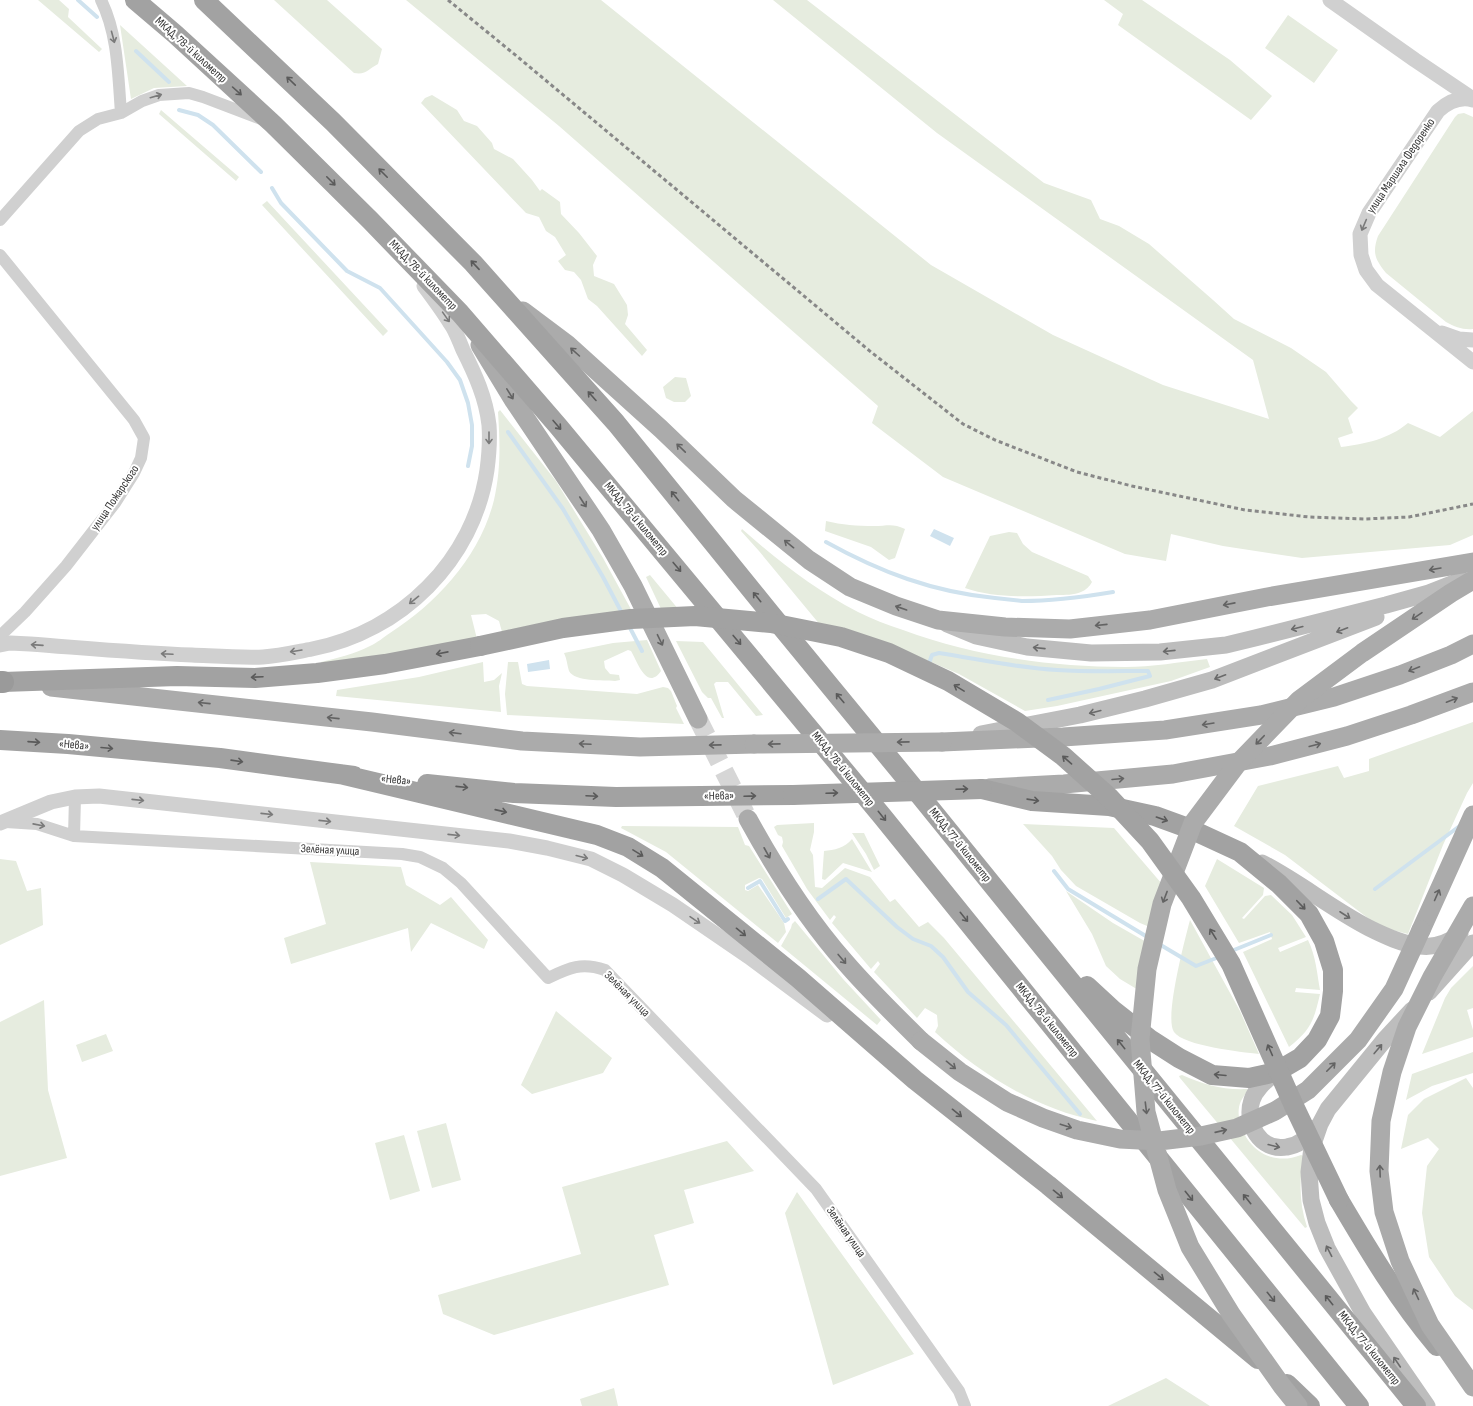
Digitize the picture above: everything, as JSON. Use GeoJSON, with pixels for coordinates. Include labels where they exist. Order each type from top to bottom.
{"type":"FeatureCollection","features":[{"type":"Feature","properties":{"kind":"highway","name":"МКАД, 78-й километр"},"geometry":{"type":"LineString","coordinates":[[135,0],[273,124],[460,313],[558,426],[745,649],[882,816],[1359,1406]]}},
{"type":"Feature","properties":{"kind":"highway"},"geometry":{"type":"LineString","coordinates":[[204,0],[333,122],[473,263],[501,294]]}},
{"type":"Feature","properties":{"kind":"highway","name":"МКАД, 77-й километр"},"geometry":{"type":"LineString","coordinates":[[501,294],[616,423],[913,786],[1416,1406]]}},
{"type":"Feature","properties":{"kind":"highway"},"geometry":{"type":"LineString","coordinates":[[1,682],[177,676],[262,677],[317,673],[385,664],[563,628],[631,619],[695,616],[770,623],[841,637],[889,653],[948,681],[1017,722],[1057,752],[1110,798],[1150,841],[1191,898],[1231,964],[1294,1106],[1339,1200],[1372,1256],[1416,1321],[1473,1388]]}},
{"type":"Feature","properties":{"kind":"highway","name":"«Нева»"},"geometry":{"type":"LineString","coordinates":[[0,740],[68,744],[220,758],[340,774],[514,793],[608,797],[982,789],[1032,801],[1109,806],[1155,816],[1188,828],[1240,852],[1279,884],[1309,914],[1324,940],[1333,970],[1333,991],[1330,1016],[1317,1040],[1300,1058],[1276,1072],[1249,1078],[1212,1074],[1179,1058],[1151,1040],[1112,1010],[1028,929]]}},
{"type":"Feature","properties":{"kind":"highway"},"geometry":{"type":"LineString","coordinates":[[340,774],[597,835],[628,847],[662,868],[792,973],[915,1080],[1054,1190],[1230,1334],[1310,1406]]}},
{"type":"Feature","properties":{"kind":"main road"},"geometry":{"type":"LineString","coordinates":[[501,294],[566,344],[662,429],[734,499],[809,560],[850,587],[976,636],[1027,646],[1091,653],[1160,652],[1226,645],[1429,593]]}},
{"type":"Feature","properties":{"kind":"main road"},"geometry":{"type":"LineString","coordinates":[[460,313],[514,401],[601,530],[634,586],[698,719]]}},
{"type":"Feature","properties":{"kind":"main road"},"geometry":{"type":"LineString","coordinates":[[938,620],[1005,627],[1070,629],[1150,620],[1267,597],[1473,562]]}},
{"type":"Feature","properties":{"kind":"main road"},"geometry":{"type":"LineString","coordinates":[[942,742],[1080,715],[1212,680],[1387,613],[1429,593],[1473,576]]}},
{"type":"Feature","properties":{"kind":"main road"},"geometry":{"type":"LineString","coordinates":[[1298,1406],[1231,1314],[1190,1247],[1167,1190],[1146,1112],[1140,1039],[1147,969],[1162,904],[1194,823],[1238,763],[1299,700],[1362,653],[1450,593],[1473,580]]}},
{"type":"Feature","properties":{"kind":"main road"},"geometry":{"type":"LineString","coordinates":[[1,682],[107,692],[364,721],[522,741],[640,747],[942,742],[1063,737],[1165,730],[1261,716],[1334,697],[1400,675],[1473,644]]}},
{"type":"Feature","properties":{"kind":"main road"},"geometry":{"type":"LineString","coordinates":[[982,789],[1064,784],[1173,774],[1270,756],[1347,736],[1412,715],[1472,692]]}},
{"type":"Feature","properties":{"kind":"main road"},"geometry":{"type":"LineString","coordinates":[[748,819],[775,868],[810,918],[844,961],[873,994],[921,1041],[960,1072],[1007,1102],[1043,1118],[1077,1130],[1120,1139],[1159,1141],[1200,1136],[1237,1128],[1275,1111],[1308,1090],[1358,1040],[1394,989],[1473,816]]}},
{"type":"Feature","properties":{"kind":"main road"},"geometry":{"type":"LineString","coordinates":[[1240,852],[1278,871],[1350,918],[1390,939],[1420,946],[1435,946],[1451,940],[1473,925]]}},
{"type":"Feature","properties":{"kind":"main road"},"geometry":{"type":"LineString","coordinates":[[1473,906],[1432,978],[1407,1028],[1392,1072],[1382,1121],[1379,1171],[1384,1212],[1400,1261],[1430,1325],[1473,1388]]}},
{"type":"Feature","properties":{"kind":"main road"},"geometry":{"type":"LineString","coordinates":[[1427,1406],[1363,1313],[1327,1248],[1317,1223],[1311,1200],[1309,1172],[1312,1147],[1320,1124],[1328,1109],[1382,1044],[1473,943]]}},
{"type":"Feature","properties":{"kind":"main road"},"geometry":{"type":"LineString","coordinates":[[1276,1072],[1261,1085],[1252,1099],[1249,1112],[1251,1125],[1257,1135],[1265,1143],[1274,1147],[1286,1148],[1306,1140],[1320,1124]]}},
{"type":"Feature","properties":{"kind":"street"},"geometry":{"type":"LineString","coordinates":[[100,0],[105,9],[115,44],[121,113]]}},
{"type":"Feature","properties":{"kind":"street"},"geometry":{"type":"LineString","coordinates":[[1330,0],[1473,99]]}},
{"type":"Feature","properties":{"kind":"street"},"geometry":{"type":"LineString","coordinates":[[1422,65],[1435,76],[1438,83],[1441,97],[1438,111]]}},
{"type":"Feature","properties":{"kind":"street"},"geometry":{"type":"LineString","coordinates":[[0,220],[79,131],[98,119],[121,113],[142,101],[159,94],[190,93],[203,96],[273,124]]}},
{"type":"Feature","properties":{"kind":"street"},"geometry":{"type":"LineString","coordinates":[[1438,111],[1454,100],[1464,98],[1473,99]]}},
{"type":"Feature","properties":{"kind":"street","name":"улица Маршала Федоренко"},"geometry":{"type":"LineString","coordinates":[[1438,111],[1369,213],[1360,234],[1361,255],[1366,270],[1376,285],[1473,362]]}},
{"type":"Feature","properties":{"kind":"street"},"geometry":{"type":"LineString","coordinates":[[0,645],[10,643],[166,654],[264,657],[314,648],[350,638],[382,623],[422,594],[454,556],[467,533],[479,505],[489,455],[489,425],[477,379],[451,325],[400,251]]}},
{"type":"Feature","properties":{"kind":"street","name":"улица Пожарского"},"geometry":{"type":"LineString","coordinates":[[0,255],[134,420],[144,438],[141,458],[134,473],[115,502],[66,566],[25,612],[0,636]]}},
{"type":"Feature","properties":{"kind":"street"},"geometry":{"type":"LineString","coordinates":[[1433,330],[1459,339],[1473,340]]}},
{"type":"Feature","properties":{"kind":"street"},"geometry":{"type":"LineString","coordinates":[[2,822],[51,802],[76,797],[99,796],[509,841],[547,848],[591,859],[623,875],[673,905],[717,935],[915,1080]]}},
{"type":"Feature","properties":{"kind":"street"},"geometry":{"type":"LineString","coordinates":[[2,822],[38,824],[74,836],[76,797]]}},
{"type":"Feature","properties":{"kind":"street","name":"Зелёная улица"},"geometry":{"type":"LineString","coordinates":[[74,836],[402,854],[420,857],[443,868],[461,883],[548,978],[571,967],[593,966],[605,970],[816,1189],[959,1391],[965,1406]]}},
{"type":"Feature","properties":{"kind":"shaded area"},"geometry":{"type":"Polygon","coordinates":[[[38,0],[59,0],[69,9],[68,17],[102,49],[99,52],[38,0]]]}},
{"type":"Feature","properties":{"kind":"shaded area"},"geometry":{"type":"Polygon","coordinates":[[[274,0],[327,0],[382,49],[378,64],[365,72],[354,73],[274,0]]]}},
{"type":"Feature","properties":{"kind":"shaded area"},"geometry":{"type":"Polygon","coordinates":[[[406,0],[601,0],[931,265],[1053,335],[1163,385],[1269,419],[1253,360],[937,133],[773,0],[807,0],[1044,183],[1091,200],[1100,219],[1119,226],[1149,244],[1234,319],[1291,348],[1326,372],[1358,408],[1348,418],[1353,433],[1338,438],[1341,447],[1385,437],[1401,429],[1408,423],[1440,437],[1473,411],[1473,535],[1450,545],[1302,558],[1223,546],[1171,534],[1166,561],[1125,554],[943,477],[872,423],[878,406],[559,126],[406,0]]]}},
{"type":"Feature","properties":{"kind":"shaded area"},"geometry":{"type":"Polygon","coordinates":[[[1104,0],[1142,0],[1230,60],[1272,96],[1251,120],[1118,25],[1123,14],[1104,0]]]}},
{"type":"Feature","properties":{"kind":"shaded area"},"geometry":{"type":"Polygon","coordinates":[[[1288,15],[1338,50],[1314,83],[1265,48],[1288,15]]]}},
{"type":"Feature","properties":{"kind":"shaded area"},"geometry":{"type":"Polygon","coordinates":[[[120,25],[187,86],[154,88],[131,99],[120,25]]]}},
{"type":"Feature","properties":{"kind":"shaded area"},"geometry":{"type":"Polygon","coordinates":[[[432,95],[457,110],[464,121],[477,126],[492,143],[494,149],[513,159],[540,191],[542,189],[560,202],[561,214],[579,233],[597,256],[593,265],[594,276],[614,284],[627,305],[628,315],[625,324],[647,350],[642,356],[597,306],[588,299],[581,280],[574,272],[565,270],[558,261],[566,255],[555,237],[546,231],[539,217],[526,213],[421,103],[425,98],[432,95]]]}},
{"type":"Feature","properties":{"kind":"shaded area"},"geometry":{"type":"Polygon","coordinates":[[[161,110],[239,177],[236,181],[159,114],[161,110]]]}},
{"type":"Feature","properties":{"kind":"shaded area"},"geometry":{"type":"Polygon","coordinates":[[[1464,113],[1473,117],[1473,329],[1459,328],[1446,322],[1386,273],[1377,260],[1375,251],[1378,236],[1455,117],[1458,114],[1464,113]]]}},
{"type":"Feature","properties":{"kind":"shaded area"},"geometry":{"type":"Polygon","coordinates":[[[267,201],[388,331],[383,336],[262,205],[267,201]]]}},
{"type":"Feature","properties":{"kind":"shaded area"},"geometry":{"type":"Polygon","coordinates":[[[675,377],[686,378],[691,396],[685,402],[674,402],[666,398],[663,387],[675,377]]]}},
{"type":"Feature","properties":{"kind":"shaded area"},"geometry":{"type":"Polygon","coordinates":[[[500,410],[556,481],[603,558],[633,613],[502,632],[499,621],[486,614],[471,615],[477,639],[322,666],[321,662],[352,654],[373,645],[408,621],[440,592],[468,559],[479,540],[494,500],[499,467],[498,412],[500,410]]]}},
{"type":"Feature","properties":{"kind":"shaded area"},"geometry":{"type":"Polygon","coordinates":[[[826,521],[856,525],[893,525],[905,529],[895,558],[889,560],[871,547],[825,531],[826,521]]]}},
{"type":"Feature","properties":{"kind":"shaded area"},"geometry":{"type":"Polygon","coordinates":[[[742,529],[812,585],[858,612],[891,626],[957,647],[1012,658],[1069,665],[1135,667],[1207,659],[1210,667],[1171,681],[1057,706],[1025,711],[959,674],[910,653],[821,626],[741,531],[742,529]]]}},
{"type":"Feature","properties":{"kind":"shaded area"},"geometry":{"type":"Polygon","coordinates":[[[1009,532],[1017,533],[1023,544],[1032,552],[1088,576],[1092,582],[1088,588],[1081,592],[1066,595],[1011,596],[987,594],[965,588],[990,536],[1009,532]]]}},
{"type":"Feature","properties":{"kind":"shaded area"},"geometry":{"type":"Polygon","coordinates":[[[650,575],[679,610],[662,611],[646,577],[650,575]]]}},
{"type":"Feature","properties":{"kind":"shaded area"},"geometry":{"type":"Polygon","coordinates":[[[647,640],[661,671],[656,676],[651,678],[647,677],[643,673],[631,651],[628,650],[604,661],[605,668],[610,674],[619,675],[620,680],[615,681],[590,680],[572,675],[569,671],[564,653],[613,643],[647,640]]]}},
{"type":"Feature","properties":{"kind":"shaded area"},"geometry":{"type":"Polygon","coordinates":[[[676,641],[703,642],[763,715],[756,716],[728,682],[716,682],[714,684],[724,718],[722,718],[711,698],[708,698],[702,692],[676,641]]]}},
{"type":"Feature","properties":{"kind":"shaded area"},"geometry":{"type":"Polygon","coordinates":[[[483,662],[484,682],[494,680],[502,673],[499,686],[501,712],[336,696],[337,690],[419,677],[483,662]]]}},
{"type":"Feature","properties":{"kind":"shaded area"},"geometry":{"type":"Polygon","coordinates":[[[508,662],[518,662],[522,684],[527,686],[637,694],[663,687],[668,688],[671,691],[677,706],[676,708],[684,724],[507,715],[505,694],[508,662]]]}},
{"type":"Feature","properties":{"kind":"shaded area"},"geometry":{"type":"Polygon","coordinates":[[[1473,722],[1473,783],[1443,845],[1408,934],[1392,930],[1373,922],[1285,855],[1234,826],[1258,786],[1338,766],[1344,778],[1369,771],[1369,759],[1473,722]]]}},
{"type":"Feature","properties":{"kind":"shaded area"},"geometry":{"type":"Polygon","coordinates":[[[814,823],[814,832],[810,850],[813,855],[815,887],[822,888],[845,868],[870,877],[890,902],[895,899],[919,927],[928,922],[944,938],[1097,1121],[1052,1108],[1010,1088],[971,1062],[935,1032],[938,1026],[937,1015],[925,1008],[917,1018],[874,972],[880,964],[878,961],[871,969],[832,923],[836,917],[834,915],[830,920],[807,889],[782,846],[782,837],[778,835],[774,827],[777,825],[814,823]]]}},
{"type":"Feature","properties":{"kind":"shaded area"},"geometry":{"type":"Polygon","coordinates":[[[1023,824],[1114,828],[1162,884],[1152,928],[1140,923],[1076,886],[1061,870],[1052,856],[1023,824]]]}},
{"type":"Feature","properties":{"kind":"shaded area"},"geometry":{"type":"Polygon","coordinates":[[[622,826],[738,827],[745,845],[749,846],[792,914],[786,918],[762,879],[759,878],[745,885],[745,890],[748,891],[758,885],[784,923],[786,932],[778,943],[666,852],[621,828],[622,826]]]}},
{"type":"Feature","properties":{"kind":"shaded area"},"geometry":{"type":"Polygon","coordinates":[[[852,833],[864,833],[880,866],[874,870],[866,854],[852,833]]]}},
{"type":"Feature","properties":{"kind":"shaded area"},"geometry":{"type":"Polygon","coordinates":[[[852,839],[872,872],[843,863],[825,880],[822,879],[824,851],[843,846],[852,839]]]}},
{"type":"Feature","properties":{"kind":"shaded area"},"geometry":{"type":"Polygon","coordinates":[[[0,859],[16,861],[27,891],[41,888],[43,925],[0,945],[0,859]]]}},
{"type":"Feature","properties":{"kind":"shaded area"},"geometry":{"type":"Polygon","coordinates":[[[1217,859],[1264,888],[1263,895],[1242,918],[1244,919],[1265,896],[1271,895],[1292,915],[1306,937],[1278,948],[1280,952],[1308,940],[1311,946],[1320,990],[1296,988],[1295,992],[1320,994],[1316,1011],[1307,1030],[1289,1047],[1243,952],[1272,939],[1270,932],[1239,943],[1205,886],[1217,859]]]}},
{"type":"Feature","properties":{"kind":"shaded area"},"geometry":{"type":"Polygon","coordinates":[[[310,862],[401,867],[406,885],[440,905],[451,897],[488,940],[484,949],[431,923],[411,952],[408,928],[291,964],[284,938],[326,924],[310,862]]]}},
{"type":"Feature","properties":{"kind":"shaded area"},"geometry":{"type":"Polygon","coordinates":[[[1066,891],[1113,923],[1148,943],[1140,991],[1120,979],[1106,966],[1092,934],[1066,891]]]}},
{"type":"Feature","properties":{"kind":"shaded area"},"geometry":{"type":"Polygon","coordinates":[[[1190,920],[1240,1011],[1259,1054],[1201,1045],[1180,1037],[1174,1032],[1172,1024],[1173,995],[1190,920]]]}},
{"type":"Feature","properties":{"kind":"shaded area"},"geometry":{"type":"Polygon","coordinates":[[[795,921],[843,979],[881,1020],[877,1025],[781,946],[795,921]]]}},
{"type":"Feature","properties":{"kind":"shaded area"},"geometry":{"type":"Polygon","coordinates":[[[1473,966],[1473,1008],[1467,1010],[1473,1030],[1473,1037],[1422,1054],[1445,998],[1451,988],[1473,966]]]}},
{"type":"Feature","properties":{"kind":"shaded area"},"geometry":{"type":"Polygon","coordinates":[[[44,1000],[48,1090],[67,1158],[0,1176],[0,1022],[44,1000]]]}},
{"type":"Feature","properties":{"kind":"shaded area"},"geometry":{"type":"Polygon","coordinates":[[[556,1011],[612,1058],[603,1073],[532,1094],[521,1085],[556,1011]]]}},
{"type":"Feature","properties":{"kind":"shaded area"},"geometry":{"type":"Polygon","coordinates":[[[106,1034],[113,1051],[82,1062],[76,1045],[106,1034]]]}},
{"type":"Feature","properties":{"kind":"shaded area"},"geometry":{"type":"Polygon","coordinates":[[[1473,1052],[1473,1073],[1432,1086],[1406,1100],[1412,1074],[1473,1052]]]}},
{"type":"Feature","properties":{"kind":"shaded area"},"geometry":{"type":"Polygon","coordinates":[[[1182,1075],[1198,1082],[1214,1086],[1230,1089],[1247,1089],[1248,1090],[1240,1103],[1239,1114],[1240,1122],[1249,1141],[1263,1154],[1272,1157],[1281,1159],[1301,1155],[1304,1156],[1301,1174],[1301,1200],[1307,1227],[1305,1228],[1180,1078],[1179,1076],[1182,1075]]]}},
{"type":"Feature","properties":{"kind":"shaded area"},"geometry":{"type":"Polygon","coordinates":[[[1466,1078],[1473,1088],[1473,1310],[1455,1296],[1429,1257],[1422,1213],[1427,1166],[1439,1149],[1428,1138],[1401,1149],[1408,1115],[1424,1099],[1466,1078]]]}},
{"type":"Feature","properties":{"kind":"shaded area"},"geometry":{"type":"Polygon","coordinates":[[[446,1123],[461,1180],[432,1188],[417,1131],[446,1123]]]}},
{"type":"Feature","properties":{"kind":"shaded area"},"geometry":{"type":"Polygon","coordinates":[[[404,1135],[420,1191],[390,1200],[375,1143],[404,1135]]]}},
{"type":"Feature","properties":{"kind":"shaded area"},"geometry":{"type":"Polygon","coordinates":[[[727,1141],[754,1171],[684,1190],[694,1223],[654,1235],[669,1285],[494,1335],[443,1314],[438,1295],[581,1254],[562,1187],[727,1141]]]}},
{"type":"Feature","properties":{"kind":"shaded area"},"geometry":{"type":"Polygon","coordinates":[[[797,1192],[914,1354],[833,1385],[785,1213],[797,1192]]]}},
{"type":"Feature","properties":{"kind":"shaded area"},"geometry":{"type":"Polygon","coordinates":[[[1166,1378],[1210,1406],[1108,1406],[1166,1378]]]}},
{"type":"Feature","properties":{"kind":"shaded area"},"geometry":{"type":"Polygon","coordinates":[[[614,1388],[618,1406],[582,1406],[580,1399],[614,1388]]]}},
{"type":"Feature","properties":{"kind":"water"},"geometry":{"type":"Polygon","coordinates":[[[934,529],[954,538],[950,546],[930,536],[934,529]]]}},
{"type":"Feature","properties":{"kind":"water"},"geometry":{"type":"Polygon","coordinates":[[[549,660],[550,669],[528,672],[527,664],[549,660]]]}},
{"type":"Feature","properties":{"kind":"waterway"},"geometry":{"type":"LineString","coordinates":[[78,0],[97,17]]}},
{"type":"Feature","properties":{"kind":"waterway"},"geometry":{"type":"LineString","coordinates":[[136,51],[169,82]]}},
{"type":"Feature","properties":{"kind":"waterway"},"geometry":{"type":"LineString","coordinates":[[179,110],[198,115],[213,125],[261,172]]}},
{"type":"Feature","properties":{"kind":"waterway"},"geometry":{"type":"LineString","coordinates":[[272,188],[281,203],[347,271],[380,288],[447,362],[460,380],[468,403],[472,425],[472,446],[468,466]]}},
{"type":"Feature","properties":{"kind":"waterway"},"geometry":{"type":"LineString","coordinates":[[508,432],[563,509],[603,577],[623,615]]}},
{"type":"Feature","properties":{"kind":"waterway"},"geometry":{"type":"LineString","coordinates":[[826,542],[866,563],[908,579],[929,586],[972,595],[1034,601],[1090,596],[1113,592]]}},
{"type":"Feature","properties":{"kind":"waterway"},"geometry":{"type":"LineString","coordinates":[[628,624],[642,651]]}},
{"type":"Feature","properties":{"kind":"waterway"},"geometry":{"type":"LineString","coordinates":[[928,666],[932,655],[939,653],[1042,669],[1080,671],[1148,671],[1150,676],[1048,700]]}},
{"type":"Feature","properties":{"kind":"waterway"},"geometry":{"type":"LineString","coordinates":[[1375,889],[1461,825]]}},
{"type":"Feature","properties":{"kind":"waterway"},"geometry":{"type":"LineString","coordinates":[[1054,871],[1068,889],[1149,938]]}},
{"type":"Feature","properties":{"kind":"waterway"},"geometry":{"type":"LineString","coordinates":[[818,899],[846,879],[897,927],[913,939],[931,946],[943,957],[968,992],[1006,1025],[1080,1114]]}},
{"type":"Feature","properties":{"kind":"waterway"},"geometry":{"type":"LineString","coordinates":[[748,888],[760,881],[785,921],[788,919]]}},
{"type":"Feature","properties":{"kind":"waterway"},"geometry":{"type":"LineString","coordinates":[[1229,952],[1271,935]]}},
{"type":"Feature","properties":{"kind":"waterway"},"geometry":{"type":"LineString","coordinates":[[1159,944],[1196,966],[1219,957]]}},
{"type":"Feature","properties":{"kind":"tunnel"},"geometry":{"type":"LineString","coordinates":[[698,719],[748,819]]}},
{"type":"Feature","properties":{"kind":"railway"},"geometry":{"type":"LineString","coordinates":[[448,0],[871,352],[963,424],[995,440],[1077,472],[1132,486],[1245,510],[1309,517],[1364,519],[1409,517],[1473,504]]}}]}
